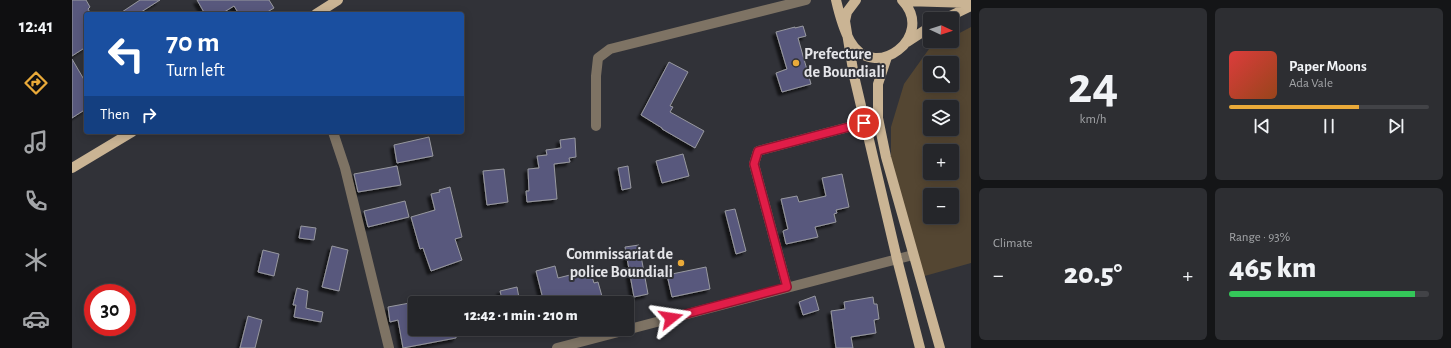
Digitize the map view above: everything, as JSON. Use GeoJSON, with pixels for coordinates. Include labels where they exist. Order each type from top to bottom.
{"type":"FeatureCollection","features":[{"type":"Feature","properties":{"kind":"main road"},"geometry":{"type":"LineString","coordinates":[[319,12],[338,0]]}},
{"type":"Feature","properties":{"kind":"main road"},"geometry":{"type":"LineString","coordinates":[[836,0],[850,42],[857,50],[866,56],[876,58],[887,57],[902,49],[907,42],[911,32],[912,21],[909,10],[903,1]]}},
{"type":"Feature","properties":{"kind":"main road"},"geometry":{"type":"LineString","coordinates":[[856,0],[847,12],[845,21],[846,32],[864,123],[920,348]]}},
{"type":"Feature","properties":{"kind":"main road"},"geometry":{"type":"LineString","coordinates":[[903,1],[971,4]]}},
{"type":"Feature","properties":{"kind":"main road"},"geometry":{"type":"LineString","coordinates":[[957,12],[971,4]]}},
{"type":"Feature","properties":{"kind":"main road"},"geometry":{"type":"LineString","coordinates":[[907,42],[923,32]]}},
{"type":"Feature","properties":{"kind":"main road"},"geometry":{"type":"LineString","coordinates":[[887,57],[878,84],[878,118],[886,156],[940,348]]}},
{"type":"Feature","properties":{"kind":"main road"},"geometry":{"type":"LineString","coordinates":[[72,168],[129,134]]}},
{"type":"Feature","properties":{"kind":"street"},"geometry":{"type":"LineString","coordinates":[[596,126],[596,76],[598,58],[610,49],[806,0]]}},
{"type":"Feature","properties":{"kind":"street"},"geometry":{"type":"LineString","coordinates":[[787,287],[754,164],[758,151],[864,123]]}},
{"type":"Feature","properties":{"kind":"street"},"geometry":{"type":"LineString","coordinates":[[334,134],[345,168],[389,348]]}},
{"type":"Feature","properties":{"kind":"street"},"geometry":{"type":"LineString","coordinates":[[557,348],[570,346],[787,287],[913,255]]}},
{"type":"Feature","properties":{"kind":"shaded area"},"geometry":{"type":"Polygon","coordinates":[[[971,27],[971,263],[921,277],[891,168],[891,127],[904,84],[923,57],[923,92],[959,92],[959,56],[924,56],[929,49],[959,48],[959,33],[971,27]]]}},
{"type":"Feature","properties":{"kind":"building"},"geometry":{"type":"Polygon","coordinates":[[[72,0],[86,0],[90,7],[88,9],[90,12],[84,12],[84,48],[72,56],[72,0]]]}},
{"type":"Feature","properties":{"kind":"building"},"geometry":{"type":"Polygon","coordinates":[[[140,0],[160,0],[141,12],[122,12],[140,0]]]}},
{"type":"Feature","properties":{"kind":"building"},"geometry":{"type":"Polygon","coordinates":[[[197,0],[269,0],[274,8],[267,12],[238,12],[234,6],[224,12],[204,12],[197,0]]]}},
{"type":"Feature","properties":{"kind":"building"},"geometry":{"type":"Polygon","coordinates":[[[803,26],[806,36],[798,38],[811,84],[782,92],[776,73],[787,69],[776,32],[803,26]]]}},
{"type":"Feature","properties":{"kind":"building"},"geometry":{"type":"Polygon","coordinates":[[[72,59],[84,80],[84,110],[72,118],[72,59]]]}},
{"type":"Feature","properties":{"kind":"building"},"geometry":{"type":"Polygon","coordinates":[[[669,62],[688,72],[670,106],[673,107],[670,112],[704,131],[695,148],[641,115],[669,62]]]}},
{"type":"Feature","properties":{"kind":"building"},"geometry":{"type":"Polygon","coordinates":[[[429,137],[433,156],[397,163],[394,145],[429,137]]]}},
{"type":"Feature","properties":{"kind":"building"},"geometry":{"type":"Polygon","coordinates":[[[575,138],[576,157],[569,158],[570,162],[554,164],[557,199],[527,202],[526,191],[529,191],[528,169],[539,168],[537,156],[547,155],[546,150],[561,148],[560,140],[575,138]]]}},
{"type":"Feature","properties":{"kind":"building"},"geometry":{"type":"Polygon","coordinates":[[[683,154],[689,176],[662,183],[656,161],[683,154]]]}},
{"type":"Feature","properties":{"kind":"building"},"geometry":{"type":"Polygon","coordinates":[[[397,166],[401,185],[358,192],[354,174],[397,166]]]}},
{"type":"Feature","properties":{"kind":"building"},"geometry":{"type":"Polygon","coordinates":[[[628,166],[631,188],[622,190],[618,168],[628,166]]]}},
{"type":"Feature","properties":{"kind":"building"},"geometry":{"type":"Polygon","coordinates":[[[504,169],[508,202],[487,205],[483,171],[504,169]]]}},
{"type":"Feature","properties":{"kind":"building"},"geometry":{"type":"Polygon","coordinates":[[[842,174],[849,207],[836,210],[837,213],[834,214],[836,222],[815,227],[818,237],[786,244],[783,231],[788,229],[781,199],[797,196],[799,202],[826,196],[822,178],[842,174]]]}},
{"type":"Feature","properties":{"kind":"building"},"geometry":{"type":"Polygon","coordinates":[[[450,187],[462,237],[455,239],[462,260],[431,271],[423,248],[420,249],[411,217],[435,210],[431,194],[440,192],[439,190],[450,187]]]}},
{"type":"Feature","properties":{"kind":"building"},"geometry":{"type":"Polygon","coordinates":[[[405,201],[409,217],[368,227],[364,211],[405,201]]]}},
{"type":"Feature","properties":{"kind":"building"},"geometry":{"type":"Polygon","coordinates":[[[735,209],[746,251],[736,254],[725,211],[735,209]]]}},
{"type":"Feature","properties":{"kind":"building"},"geometry":{"type":"Polygon","coordinates":[[[301,226],[316,228],[314,240],[299,238],[301,226]]]}},
{"type":"Feature","properties":{"kind":"building"},"geometry":{"type":"Polygon","coordinates":[[[639,245],[648,294],[634,297],[625,247],[639,245]]]}},
{"type":"Feature","properties":{"kind":"building"},"geometry":{"type":"Polygon","coordinates":[[[332,246],[348,250],[339,291],[322,287],[332,246]]]}},
{"type":"Feature","properties":{"kind":"building"},"geometry":{"type":"Polygon","coordinates":[[[263,250],[279,254],[274,276],[258,272],[263,250]]]}},
{"type":"Feature","properties":{"kind":"building"},"geometry":{"type":"Polygon","coordinates":[[[555,266],[558,278],[590,270],[594,283],[598,282],[602,296],[542,296],[536,271],[555,266]]]}},
{"type":"Feature","properties":{"kind":"building"},"geometry":{"type":"Polygon","coordinates":[[[706,267],[710,289],[672,297],[667,275],[706,267]]]}},
{"type":"Feature","properties":{"kind":"building"},"geometry":{"type":"Polygon","coordinates":[[[517,287],[519,296],[501,296],[500,291],[517,287]]]}},
{"type":"Feature","properties":{"kind":"building"},"geometry":{"type":"Polygon","coordinates":[[[297,288],[308,291],[306,308],[323,312],[321,322],[294,317],[296,305],[293,305],[297,288]]]}},
{"type":"Feature","properties":{"kind":"building"},"geometry":{"type":"Polygon","coordinates":[[[815,296],[819,310],[803,315],[799,302],[815,296]]]}},
{"type":"Feature","properties":{"kind":"building"},"geometry":{"type":"Polygon","coordinates":[[[873,297],[874,304],[877,304],[879,319],[874,320],[876,333],[851,337],[853,348],[836,348],[831,311],[845,309],[844,302],[873,297]]]}},
{"type":"Feature","properties":{"kind":"building"},"geometry":{"type":"Polygon","coordinates":[[[408,303],[408,336],[456,336],[456,338],[403,348],[398,320],[390,322],[388,307],[408,303]]]}},
{"type":"Feature","properties":{"kind":"building"},"geometry":{"type":"Polygon","coordinates":[[[248,316],[262,320],[255,348],[240,348],[248,316]]]}},
{"type":"Feature","properties":{"kind":"place","name":"Prefecture de Boundiali"},"geometry":{"type":"Point","coordinates":[796,63]}},
{"type":"Feature","properties":{"kind":"place","name":"Commissariat de police Boundiali"},"geometry":{"type":"Point","coordinates":[681,263]}},
{"type":"Feature","properties":{"kind":"route"},"geometry":{"type":"LineString","coordinates":[[671,318],[787,287],[754,164],[758,151],[864,123]]}}]}
